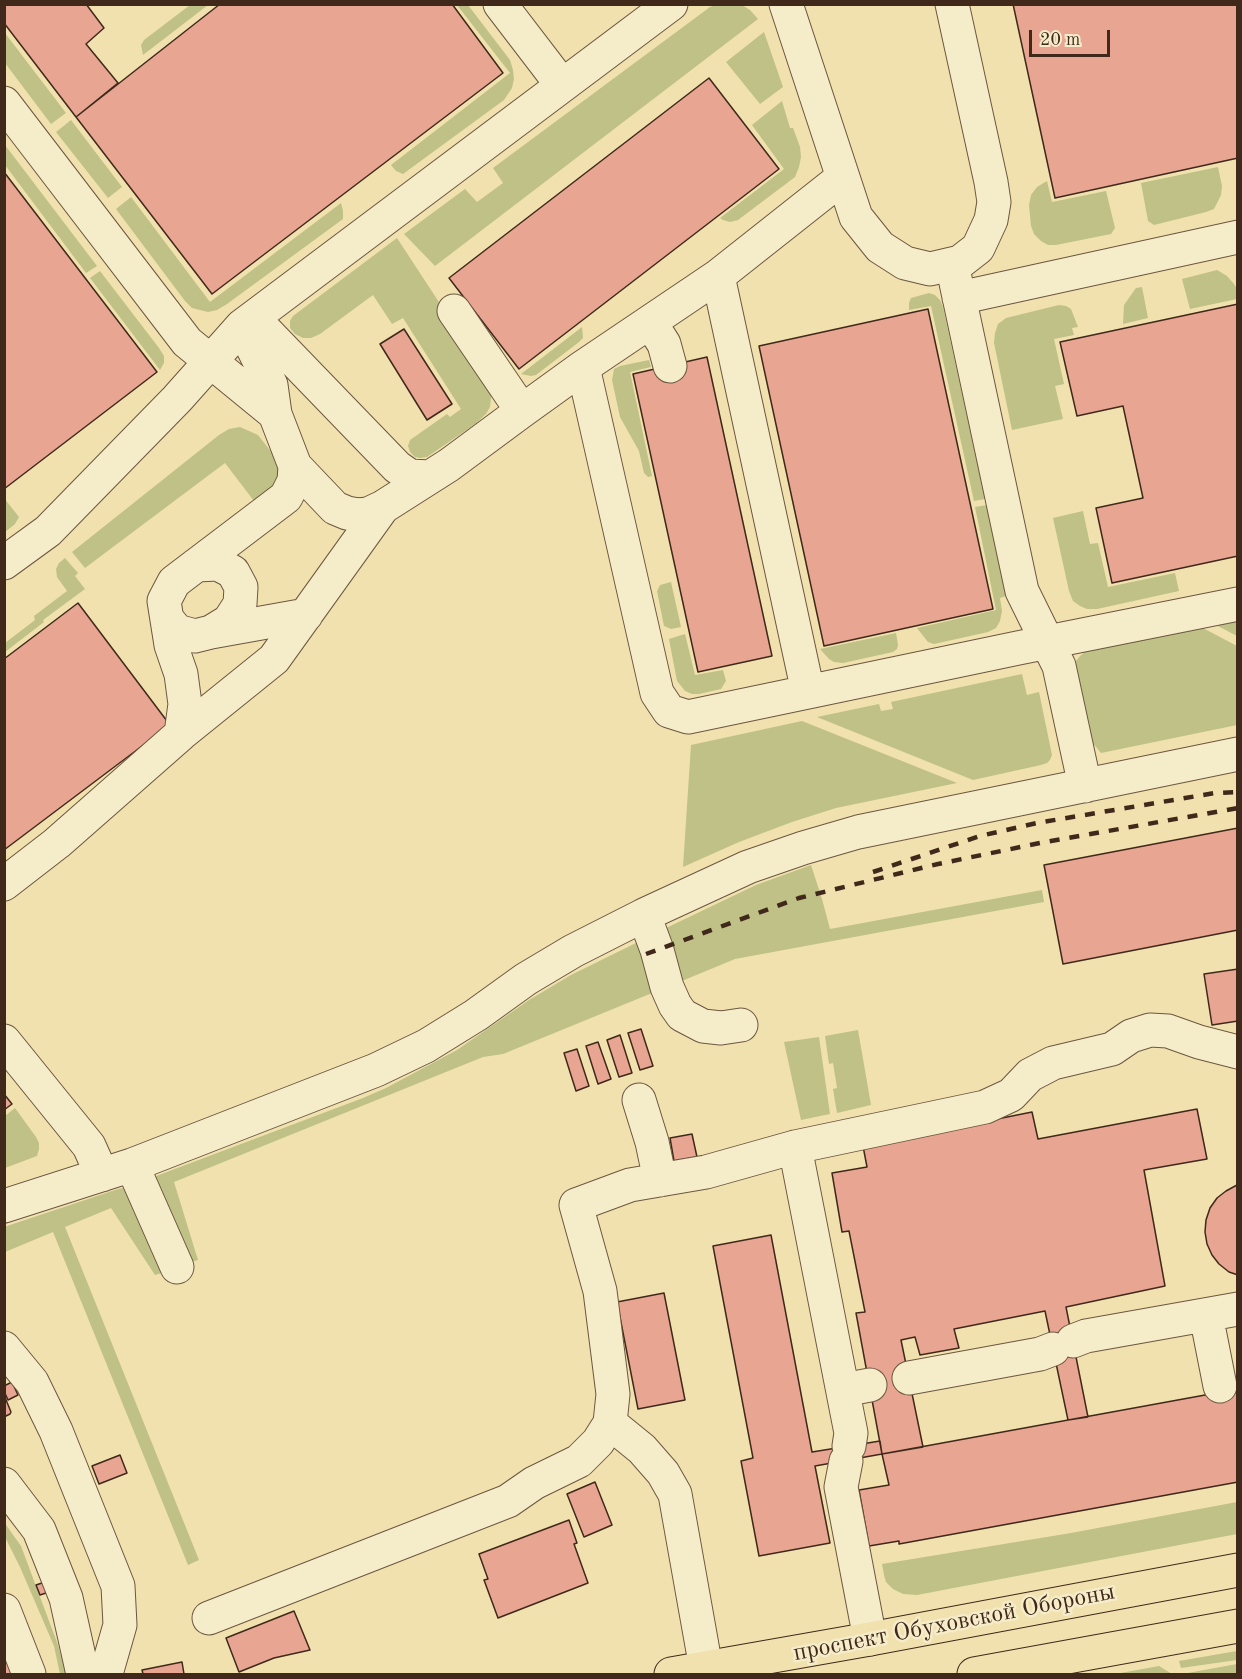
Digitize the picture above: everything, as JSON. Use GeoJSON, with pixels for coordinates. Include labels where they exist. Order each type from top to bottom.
{"type":"FeatureCollection","features":[{"type":"Feature","properties":{"kind":"main road","name":"проспект Обуховской Обороны"},"geometry":{"type":"LineString","coordinates":[[671,1674],[1238,1570]]}},
{"type":"Feature","properties":{"kind":"main road"},"geometry":{"type":"LineString","coordinates":[[975,1674],[1238,1626]]}},
{"type":"Feature","properties":{"kind":"lane"},"geometry":{"type":"LineString","coordinates":[[500,4],[562,85]]}},
{"type":"Feature","properties":{"kind":"lane"},"geometry":{"type":"LineString","coordinates":[[4,563],[48,531],[177,399],[248,322],[671,4]]}},
{"type":"Feature","properties":{"kind":"lane"},"geometry":{"type":"LineString","coordinates":[[786,4],[856,217],[880,247],[905,262],[930,269],[960,262],[978,248],[991,220],[994,202],[952,4]]}},
{"type":"Feature","properties":{"kind":"lane"},"geometry":{"type":"LineString","coordinates":[[4,103],[188,342],[275,414]]}},
{"type":"Feature","properties":{"kind":"lane"},"geometry":{"type":"LineString","coordinates":[[248,322],[271,385],[290,481],[304,492],[328,501],[346,513],[368,514],[430,477],[584,367],[718,276],[842,178]]}},
{"type":"Feature","properties":{"kind":"lane"},"geometry":{"type":"LineString","coordinates":[[959,298],[1238,237]]}},
{"type":"Feature","properties":{"kind":"lane"},"geometry":{"type":"LineString","coordinates":[[952,264],[1022,591],[1059,666],[1085,786]]}},
{"type":"Feature","properties":{"kind":"lane"},"geometry":{"type":"LineString","coordinates":[[718,276],[808,692]]}},
{"type":"Feature","properties":{"kind":"lane"},"geometry":{"type":"LineString","coordinates":[[454,310],[522,411]]}},
{"type":"Feature","properties":{"kind":"lane"},"geometry":{"type":"LineString","coordinates":[[248,322],[397,466],[410,476],[430,477]]}},
{"type":"Feature","properties":{"kind":"lane"},"geometry":{"type":"LineString","coordinates":[[650,322],[664,344],[670,366]]}},
{"type":"Feature","properties":{"kind":"lane"},"geometry":{"type":"LineString","coordinates":[[584,367],[657,693],[669,711],[688,717],[1238,604]]}},
{"type":"Feature","properties":{"kind":"lane"},"geometry":{"type":"LineString","coordinates":[[181,734],[185,704],[181,674],[171,645],[165,601],[174,582],[290,481]]}},
{"type":"Feature","properties":{"kind":"lane"},"geometry":{"type":"LineString","coordinates":[[328,501],[343,527],[346,543],[343,562]]}},
{"type":"Feature","properties":{"kind":"lane"},"geometry":{"type":"LineString","coordinates":[[4,884],[57,843],[181,734],[274,659],[383,507]]}},
{"type":"Feature","properties":{"kind":"lane"},"geometry":{"type":"LineString","coordinates":[[196,565],[218,564],[232,572],[241,587],[240,604],[229,621],[211,632]]}},
{"type":"Feature","properties":{"kind":"lane"},"geometry":{"type":"LineString","coordinates":[[168,620],[177,631],[195,636],[306,615]]}},
{"type":"Feature","properties":{"kind":"lane"},"geometry":{"type":"LineString","coordinates":[[4,1206],[132,1165],[376,1070],[426,1046],[476,1015],[526,978],[573,951],[748,867],[870,829],[1238,754]]}},
{"type":"Feature","properties":{"kind":"lane"},"geometry":{"type":"LineString","coordinates":[[644,915],[667,987],[682,1015],[703,1026],[721,1028],[741,1025]]}},
{"type":"Feature","properties":{"kind":"lane"},"geometry":{"type":"LineString","coordinates":[[208,1618],[508,1501],[534,1483],[579,1461],[598,1442],[610,1423],[614,1394],[600,1291],[576,1205],[630,1185],[706,1172],[795,1147],[985,1107],[1011,1095],[1029,1074],[1053,1063],[1112,1049],[1131,1036],[1150,1030],[1168,1031],[1238,1052]]}},
{"type":"Feature","properties":{"kind":"lane"},"geometry":{"type":"LineString","coordinates":[[4,1041],[89,1146],[102,1175]]}},
{"type":"Feature","properties":{"kind":"lane"},"geometry":{"type":"LineString","coordinates":[[639,1100],[652,1142],[660,1180]]}},
{"type":"Feature","properties":{"kind":"lane"},"geometry":{"type":"LineString","coordinates":[[795,1147],[856,1388],[851,1434],[841,1487],[870,1639]]}},
{"type":"Feature","properties":{"kind":"lane"},"geometry":{"type":"LineString","coordinates":[[132,1165],[177,1267]]}},
{"type":"Feature","properties":{"kind":"lane"},"geometry":{"type":"LineString","coordinates":[[909,1378],[1040,1354],[1086,1336],[1222,1312],[1220,1386]]}},
{"type":"Feature","properties":{"kind":"lane"},"geometry":{"type":"LineString","coordinates":[[4,1348],[32,1382],[56,1431],[118,1586],[120,1625],[106,1674]]}},
{"type":"Feature","properties":{"kind":"lane"},"geometry":{"type":"LineString","coordinates":[[610,1423],[642,1449],[663,1473],[675,1494],[706,1668]]}},
{"type":"Feature","properties":{"kind":"lane"},"geometry":{"type":"LineString","coordinates":[[4,1484],[39,1530],[66,1598],[82,1670],[85,1674]]}},
{"type":"Feature","properties":{"kind":"lane"},"geometry":{"type":"LineString","coordinates":[[4,1610],[30,1674]]}},
{"type":"Feature","properties":{"kind":"green space"},"geometry":{"type":"Polygon","coordinates":[[[190,5],[208,5],[143,55],[141,45],[144,40],[190,5]]]}},
{"type":"Feature","properties":{"kind":"green space"},"geometry":{"type":"Polygon","coordinates":[[[457,5],[468,5],[510,60],[514,79],[512,88],[504,100],[403,174],[391,165],[510,73],[457,5]]]}},
{"type":"Feature","properties":{"kind":"green space"},"geometry":{"type":"Polygon","coordinates":[[[742,5],[758,19],[435,266],[404,234],[465,189],[477,202],[503,183],[493,168],[710,7],[742,5]]]}},
{"type":"Feature","properties":{"kind":"green space"},"geometry":{"type":"Polygon","coordinates":[[[764,32],[783,87],[760,104],[726,62],[764,32]]]}},
{"type":"Feature","properties":{"kind":"green space"},"geometry":{"type":"Polygon","coordinates":[[[5,33],[66,113],[51,124],[5,63],[5,33]]]}},
{"type":"Feature","properties":{"kind":"green space"},"geometry":{"type":"Polygon","coordinates":[[[782,101],[790,128],[793,128],[800,147],[801,157],[795,177],[738,220],[730,222],[723,220],[720,218],[784,169],[752,125],[782,101]]]}},
{"type":"Feature","properties":{"kind":"green space"},"geometry":{"type":"Polygon","coordinates":[[[71,120],[122,187],[108,198],[56,132],[71,120]]]}},
{"type":"Feature","properties":{"kind":"green space"},"geometry":{"type":"Polygon","coordinates":[[[5,145],[97,266],[86,273],[5,165],[5,145]]]}},
{"type":"Feature","properties":{"kind":"green space"},"geometry":{"type":"Polygon","coordinates":[[[1218,167],[1222,186],[1221,195],[1214,209],[1154,225],[1148,221],[1141,183],[1218,167]]]}},
{"type":"Feature","properties":{"kind":"green space"},"geometry":{"type":"Polygon","coordinates":[[[1047,181],[1052,202],[1106,191],[1115,228],[1111,234],[1056,245],[1048,245],[1041,241],[1034,234],[1031,226],[1029,205],[1031,195],[1037,187],[1047,181]]]}},
{"type":"Feature","properties":{"kind":"green space"},"geometry":{"type":"Polygon","coordinates":[[[131,197],[210,302],[341,203],[343,219],[227,304],[208,312],[192,308],[185,301],[116,209],[131,197]]]}},
{"type":"Feature","properties":{"kind":"green space"},"geometry":{"type":"Polygon","coordinates":[[[397,238],[488,377],[492,388],[490,407],[486,414],[427,457],[420,458],[410,452],[408,446],[410,440],[447,414],[450,417],[461,409],[403,318],[392,324],[373,295],[320,334],[311,338],[303,338],[290,328],[293,316],[397,238]]]}},
{"type":"Feature","properties":{"kind":"green space"},"geometry":{"type":"Polygon","coordinates":[[[1217,270],[1234,284],[1237,289],[1237,299],[1190,309],[1182,279],[1217,270]]]}},
{"type":"Feature","properties":{"kind":"green space"},"geometry":{"type":"Polygon","coordinates":[[[100,271],[164,356],[164,363],[160,370],[90,278],[100,271]]]}},
{"type":"Feature","properties":{"kind":"green space"},"geometry":{"type":"Polygon","coordinates":[[[1142,287],[1148,318],[1123,324],[1124,305],[1136,288],[1142,287]]]}},
{"type":"Feature","properties":{"kind":"green space"},"geometry":{"type":"Polygon","coordinates":[[[929,293],[940,300],[943,307],[985,499],[974,501],[931,306],[909,310],[911,298],[929,293]]]}},
{"type":"Feature","properties":{"kind":"green space"},"geometry":{"type":"Polygon","coordinates":[[[1059,305],[1071,309],[1078,327],[1072,328],[1074,335],[1054,339],[1064,384],[1055,386],[1063,419],[1012,430],[994,343],[998,324],[1006,318],[1059,305]]]}},
{"type":"Feature","properties":{"kind":"green space"},"geometry":{"type":"Polygon","coordinates":[[[582,327],[583,338],[579,342],[536,375],[521,374],[582,327]]]}},
{"type":"Feature","properties":{"kind":"green space"},"geometry":{"type":"Polygon","coordinates":[[[649,360],[651,367],[630,372],[652,476],[648,477],[644,473],[639,451],[620,417],[612,380],[614,369],[649,360]]]}},
{"type":"Feature","properties":{"kind":"green space"},"geometry":{"type":"Polygon","coordinates":[[[240,427],[258,435],[276,458],[280,472],[274,486],[254,501],[225,463],[85,568],[72,552],[219,435],[229,429],[240,427]]]}},
{"type":"Feature","properties":{"kind":"green space"},"geometry":{"type":"Polygon","coordinates":[[[4,498],[19,517],[15,524],[5,532],[4,498]]]}},
{"type":"Feature","properties":{"kind":"green space"},"geometry":{"type":"Polygon","coordinates":[[[987,505],[1006,596],[1000,598],[1002,611],[1000,621],[996,628],[988,632],[934,644],[928,642],[917,628],[996,610],[975,507],[987,505]]]}},
{"type":"Feature","properties":{"kind":"green space"},"geometry":{"type":"Polygon","coordinates":[[[1083,511],[1090,544],[1098,543],[1108,587],[1175,573],[1179,591],[1097,609],[1087,609],[1073,601],[1053,518],[1083,511]]]}},
{"type":"Feature","properties":{"kind":"green space"},"geometry":{"type":"Polygon","coordinates":[[[65,558],[78,573],[75,576],[85,589],[5,652],[5,643],[35,620],[34,616],[67,591],[57,577],[56,569],[65,558]]]}},
{"type":"Feature","properties":{"kind":"green space"},"geometry":{"type":"Polygon","coordinates":[[[671,582],[681,627],[671,629],[664,626],[657,591],[660,585],[671,582]]]}},
{"type":"Feature","properties":{"kind":"green space"},"geometry":{"type":"Polygon","coordinates":[[[1237,618],[1237,636],[1214,624],[1237,618]]]}},
{"type":"Feature","properties":{"kind":"green space"},"geometry":{"type":"Polygon","coordinates":[[[1201,627],[1237,646],[1237,725],[1101,753],[1092,742],[1075,669],[1076,661],[1086,651],[1201,627]]]}},
{"type":"Feature","properties":{"kind":"green space"},"geometry":{"type":"Polygon","coordinates":[[[896,633],[898,645],[893,652],[843,663],[829,659],[820,649],[896,633]]]}},
{"type":"Feature","properties":{"kind":"green space"},"geometry":{"type":"Polygon","coordinates":[[[685,634],[695,675],[723,670],[726,681],[721,689],[692,694],[685,691],[677,681],[669,639],[685,634]]]}},
{"type":"Feature","properties":{"kind":"green space"},"geometry":{"type":"Polygon","coordinates":[[[1022,674],[1027,695],[1039,692],[1052,755],[1050,760],[1041,765],[973,780],[817,717],[879,704],[881,711],[893,709],[891,702],[1022,674]]]}},
{"type":"Feature","properties":{"kind":"green space"},"geometry":{"type":"Polygon","coordinates":[[[802,721],[957,783],[836,808],[739,842],[683,867],[691,745],[802,721]]]}},
{"type":"Feature","properties":{"kind":"green space"},"geometry":{"type":"Polygon","coordinates":[[[811,865],[830,929],[1042,890],[1044,902],[735,959],[677,983],[664,929],[756,885],[811,865]]]}},
{"type":"Feature","properties":{"kind":"green space"},"geometry":{"type":"Polygon","coordinates":[[[638,942],[657,991],[503,1054],[483,1057],[174,1182],[198,1260],[188,1263],[151,1178],[386,1088],[457,1050],[529,1000],[571,975],[638,942]]]}},
{"type":"Feature","properties":{"kind":"green space"},"geometry":{"type":"Polygon","coordinates":[[[858,1030],[871,1105],[837,1113],[833,1089],[837,1088],[833,1063],[829,1064],[825,1036],[858,1030]]]}},
{"type":"Feature","properties":{"kind":"green space"},"geometry":{"type":"Polygon","coordinates":[[[819,1037],[830,1114],[801,1120],[784,1042],[819,1037]]]}},
{"type":"Feature","properties":{"kind":"green space"},"geometry":{"type":"Polygon","coordinates":[[[15,1108],[36,1137],[39,1149],[37,1156],[5,1168],[5,1116],[15,1108]]]}},
{"type":"Feature","properties":{"kind":"green space"},"geometry":{"type":"Polygon","coordinates":[[[128,1187],[165,1272],[155,1275],[111,1208],[65,1227],[199,1560],[188,1565],[53,1232],[5,1252],[4,1227],[128,1187]]]}},
{"type":"Feature","properties":{"kind":"green space"},"geometry":{"type":"Polygon","coordinates":[[[1237,1502],[1237,1534],[917,1595],[903,1594],[893,1589],[886,1582],[884,1575],[882,1564],[1071,1533],[1237,1502]]]}},
{"type":"Feature","properties":{"kind":"green space"},"geometry":{"type":"Polygon","coordinates":[[[4,1522],[21,1546],[58,1645],[66,1674],[60,1674],[54,1646],[5,1537],[4,1522]]]}},
{"type":"Feature","properties":{"kind":"green space"},"geometry":{"type":"Polygon","coordinates":[[[1237,1651],[1237,1660],[1181,1668],[1179,1661],[1237,1651]]]}},
{"type":"Feature","properties":{"kind":"green space"},"geometry":{"type":"Polygon","coordinates":[[[1237,1664],[1237,1674],[1182,1674],[1237,1664]]]}},
{"type":"Feature","properties":{"kind":"green space"},"geometry":{"type":"Polygon","coordinates":[[[1159,1666],[1172,1674],[1115,1674],[1159,1666]]]}},
{"type":"Feature","properties":{"kind":"building"},"geometry":{"type":"Polygon","coordinates":[[[4,4],[86,4],[104,28],[86,44],[118,83],[76,117],[4,23],[4,4]]]}},
{"type":"Feature","properties":{"kind":"building"},"geometry":{"type":"Polygon","coordinates":[[[220,4],[452,4],[503,73],[212,294],[76,117],[220,4]]]}},
{"type":"Feature","properties":{"kind":"building"},"geometry":{"type":"Polygon","coordinates":[[[1013,4],[1238,4],[1238,158],[1055,198],[1013,4]]]}},
{"type":"Feature","properties":{"kind":"building"},"geometry":{"type":"Polygon","coordinates":[[[709,78],[779,169],[519,369],[449,278],[709,78]]]}},
{"type":"Feature","properties":{"kind":"building"},"geometry":{"type":"Polygon","coordinates":[[[4,172],[157,372],[4,489],[4,172]]]}},
{"type":"Feature","properties":{"kind":"building"},"geometry":{"type":"Polygon","coordinates":[[[1238,304],[1238,556],[1112,583],[1096,508],[1143,498],[1123,406],[1077,416],[1060,342],[1238,304]]]}},
{"type":"Feature","properties":{"kind":"building"},"geometry":{"type":"Polygon","coordinates":[[[928,309],[993,609],[824,646],[759,346],[928,309]]]}},
{"type":"Feature","properties":{"kind":"building"},"geometry":{"type":"Polygon","coordinates":[[[404,329],[452,404],[427,420],[380,344],[404,329]]]}},
{"type":"Feature","properties":{"kind":"building"},"geometry":{"type":"Polygon","coordinates":[[[707,357],[772,656],[698,672],[633,374],[707,357]]]}},
{"type":"Feature","properties":{"kind":"building"},"geometry":{"type":"Polygon","coordinates":[[[78,603],[170,725],[4,850],[4,659],[78,603]]]}},
{"type":"Feature","properties":{"kind":"building"},"geometry":{"type":"Polygon","coordinates":[[[1238,828],[1238,930],[1063,964],[1044,865],[1238,828]]]}},
{"type":"Feature","properties":{"kind":"building"},"geometry":{"type":"Polygon","coordinates":[[[1238,969],[1238,1021],[1212,1025],[1204,974],[1238,969]]]}},
{"type":"Feature","properties":{"kind":"building"},"geometry":{"type":"Polygon","coordinates":[[[641,1029],[653,1066],[640,1070],[628,1033],[641,1029]]]}},
{"type":"Feature","properties":{"kind":"building"},"geometry":{"type":"Polygon","coordinates":[[[620,1035],[632,1073],[619,1077],[607,1040],[620,1035]]]}},
{"type":"Feature","properties":{"kind":"building"},"geometry":{"type":"Polygon","coordinates":[[[598,1042],[611,1079],[598,1084],[586,1046],[598,1042]]]}},
{"type":"Feature","properties":{"kind":"building"},"geometry":{"type":"Polygon","coordinates":[[[577,1049],[589,1086],[576,1091],[564,1053],[577,1049]]]}},
{"type":"Feature","properties":{"kind":"building"},"geometry":{"type":"Polygon","coordinates":[[[4,1094],[12,1104],[4,1110],[4,1094]]]}},
{"type":"Feature","properties":{"kind":"building"},"geometry":{"type":"Polygon","coordinates":[[[1197,1109],[1207,1159],[1144,1170],[1165,1286],[1066,1307],[1088,1417],[1068,1420],[1045,1311],[954,1329],[959,1348],[920,1355],[915,1337],[901,1340],[923,1447],[882,1454],[856,1313],[865,1312],[849,1231],[842,1232],[832,1173],[867,1167],[863,1146],[1032,1112],[1038,1139],[1197,1109]]]}},
{"type":"Feature","properties":{"kind":"building"},"geometry":{"type":"Polygon","coordinates":[[[692,1134],[697,1157],[674,1161],[670,1138],[692,1134]]]}},
{"type":"Feature","properties":{"kind":"building"},"geometry":{"type":"Polygon","coordinates":[[[1238,1185],[1238,1275],[1229,1272],[1212,1255],[1205,1232],[1210,1208],[1217,1198],[1238,1185]]]}},
{"type":"Feature","properties":{"kind":"building"},"geometry":{"type":"Polygon","coordinates":[[[771,1235],[812,1452],[880,1441],[882,1454],[815,1466],[830,1543],[759,1556],[741,1461],[753,1458],[713,1246],[771,1235]]]}},
{"type":"Feature","properties":{"kind":"building"},"geometry":{"type":"Polygon","coordinates":[[[664,1293],[685,1400],[638,1409],[617,1302],[664,1293]]]}},
{"type":"Feature","properties":{"kind":"building"},"geometry":{"type":"Polygon","coordinates":[[[12,1382],[18,1395],[8,1400],[4,1386],[12,1382]]]}},
{"type":"Feature","properties":{"kind":"building"},"geometry":{"type":"Polygon","coordinates":[[[1238,1389],[1238,1482],[899,1544],[899,1541],[869,1546],[859,1490],[889,1485],[882,1454],[1238,1389]]]}},
{"type":"Feature","properties":{"kind":"building"},"geometry":{"type":"Polygon","coordinates":[[[4,1395],[11,1412],[4,1417],[4,1395]]]}},
{"type":"Feature","properties":{"kind":"building"},"geometry":{"type":"Polygon","coordinates":[[[120,1455],[127,1473],[99,1484],[92,1466],[120,1455]]]}},
{"type":"Feature","properties":{"kind":"building"},"geometry":{"type":"Polygon","coordinates":[[[595,1482],[612,1525],[584,1537],[567,1494],[595,1482]]]}},
{"type":"Feature","properties":{"kind":"building"},"geometry":{"type":"Polygon","coordinates":[[[569,1520],[577,1543],[574,1544],[588,1583],[498,1618],[484,1580],[488,1579],[479,1554],[569,1520]]]}},
{"type":"Feature","properties":{"kind":"building"},"geometry":{"type":"Polygon","coordinates":[[[45,1582],[49,1592],[40,1595],[36,1585],[45,1582]]]}},
{"type":"Feature","properties":{"kind":"building"},"geometry":{"type":"Polygon","coordinates":[[[294,1611],[310,1650],[274,1658],[239,1672],[226,1638],[294,1611]]]}},
{"type":"Feature","properties":{"kind":"building"},"geometry":{"type":"Polygon","coordinates":[[[4,1650],[14,1674],[4,1674],[4,1650]]]}},
{"type":"Feature","properties":{"kind":"building"},"geometry":{"type":"Polygon","coordinates":[[[182,1662],[184,1674],[143,1674],[142,1670],[182,1662]]]}},
{"type":"Feature","properties":{"kind":"railway"},"geometry":{"type":"LineString","coordinates":[[873,872],[980,836],[1037,823],[1215,793],[1238,792]]}},
{"type":"Feature","properties":{"kind":"railway"},"geometry":{"type":"LineString","coordinates":[[646,954],[799,898],[938,864],[1040,843],[1238,808]]}}]}
